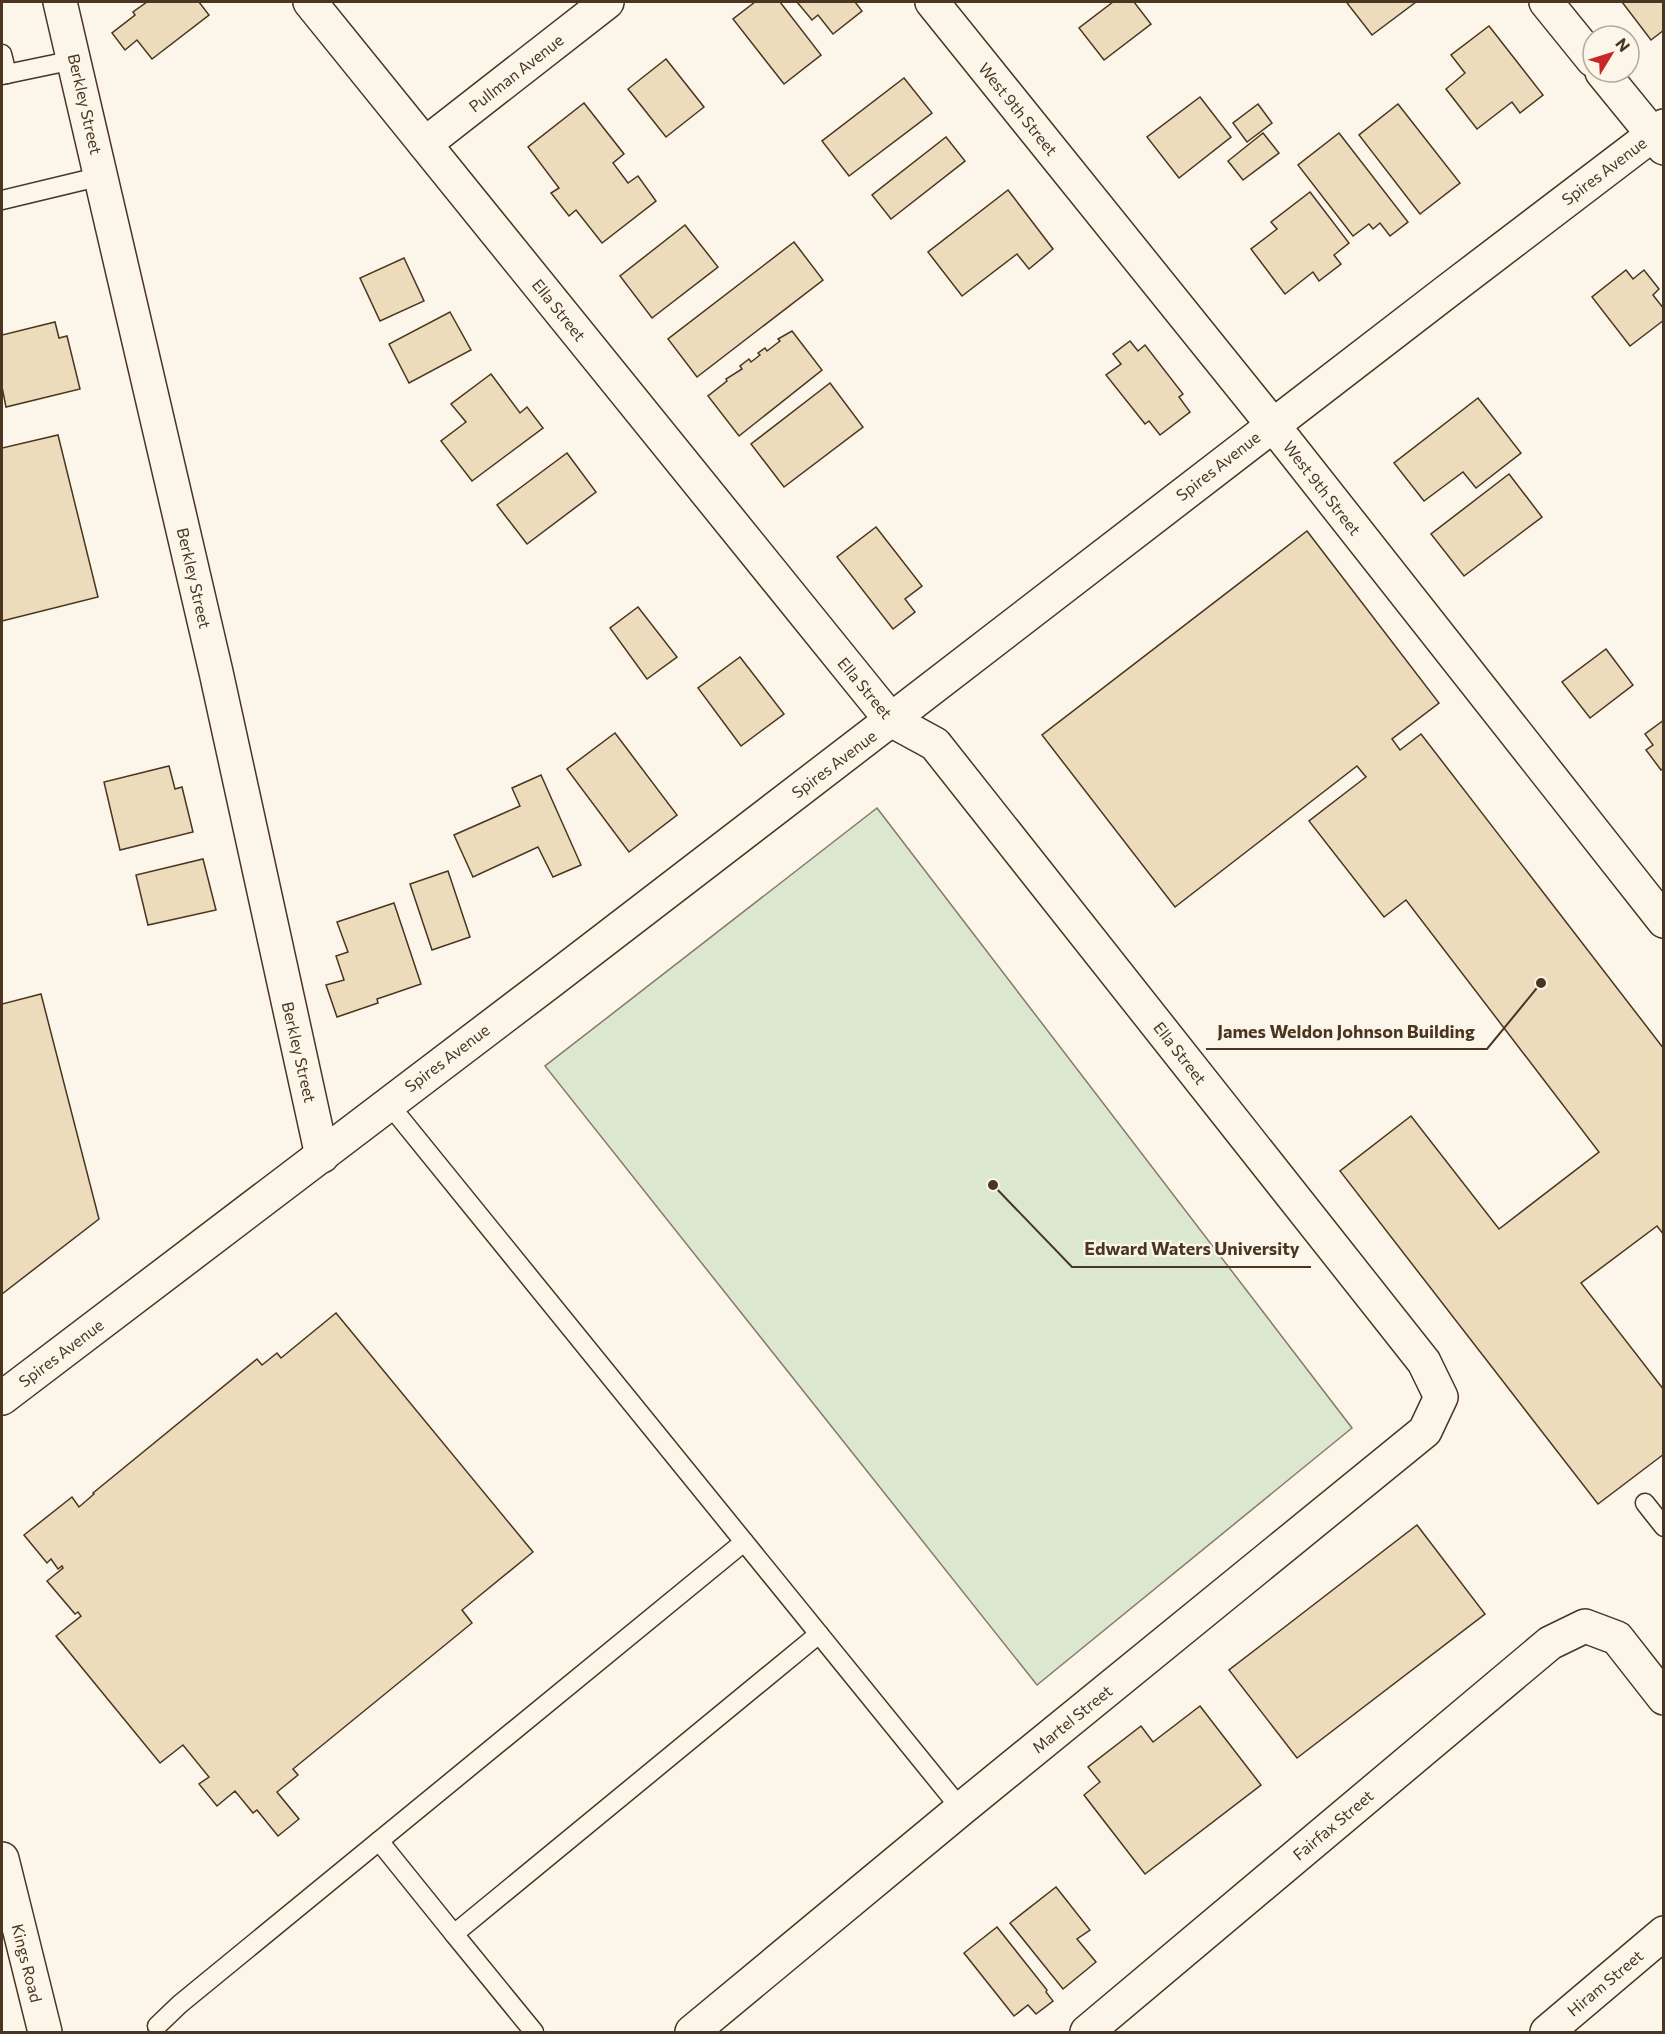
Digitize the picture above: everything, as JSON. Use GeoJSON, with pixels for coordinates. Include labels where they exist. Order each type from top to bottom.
{"type":"FeatureCollection","features":[{"type":"Feature","properties":{"kind":"street","name":"Berkley Street"},"geometry":{"type":"LineString","coordinates":[[60,2],[216,672],[322,1156]]}},
{"type":"Feature","properties":{"kind":"street","name":"Ella Street"},"geometry":{"type":"LineString","coordinates":[[310,2],[891,720],[935,744],[1424,1362],[1441,1397]]}},
{"type":"Feature","properties":{"kind":"street","name":"Pullman Avenue"},"geometry":{"type":"LineString","coordinates":[[425,144],[607,2]]}},
{"type":"Feature","properties":{"kind":"street","name":"West 9th Street"},"geometry":{"type":"LineString","coordinates":[[932,2],[1272,424],[1664,921]]}},
{"type":"Feature","properties":{"kind":"street"},"geometry":{"type":"LineString","coordinates":[[1546,2],[1581,45]]}},
{"type":"Feature","properties":{"kind":"street"},"geometry":{"type":"LineString","coordinates":[[1613,84],[1660,136]]}},
{"type":"Feature","properties":{"kind":"street","name":"Spires Avenue"},"geometry":{"type":"LineString","coordinates":[[2,1398],[891,720],[1272,424],[1660,136]]}},
{"type":"Feature","properties":{"kind":"street","name":"Martel Street"},"geometry":{"type":"LineString","coordinates":[[692,2032],[961,1809],[1425,1431],[1441,1397]]}},
{"type":"Feature","properties":{"kind":"street","name":"Fairfax Street"},"geometry":{"type":"LineString","coordinates":[[1087,2032],[1550,1643],[1585,1626],[1617,1638],[1664,1698]]}},
{"type":"Feature","properties":{"kind":"street","name":"Kings Road"},"geometry":{"type":"LineString","coordinates":[[2,1859],[45,2032]]}},
{"type":"Feature","properties":{"kind":"street","name":"Hiram Street"},"geometry":{"type":"LineString","coordinates":[[1547,2032],[1664,1933]]}},
{"type":"Feature","properties":{"kind":"lane"},"geometry":{"type":"LineString","coordinates":[[2,54],[4,75],[74,60]]}},
{"type":"Feature","properties":{"kind":"lane"},"geometry":{"type":"LineString","coordinates":[[2,200],[102,176]]}},
{"type":"Feature","properties":{"kind":"lane"},"geometry":{"type":"LineString","coordinates":[[388,1103],[961,1809]]}},
{"type":"Feature","properties":{"kind":"lane"},"geometry":{"type":"LineString","coordinates":[[1645,1503],[1664,1527]]}},
{"type":"Feature","properties":{"kind":"lane"},"geometry":{"type":"LineString","coordinates":[[157,2026],[180,2004],[744,1542]]}},
{"type":"Feature","properties":{"kind":"lane"},"geometry":{"type":"LineString","coordinates":[[454,1934],[819,1634]]}},
{"type":"Feature","properties":{"kind":"lane"},"geometry":{"type":"LineString","coordinates":[[379,1841],[534,2032]]}},
{"type":"Feature","properties":{"kind":"green space"},"geometry":{"type":"Polygon","coordinates":[[[877,808],[1352,1428],[1037,1685],[545,1066],[877,808]]]}},
{"type":"Feature","properties":{"kind":"building"},"geometry":{"type":"Polygon","coordinates":[[[147,2],[199,2],[209,15],[152,59],[137,40],[125,50],[112,33],[147,2]]]}},
{"type":"Feature","properties":{"kind":"building"},"geometry":{"type":"Polygon","coordinates":[[[755,2],[780,2],[821,55],[784,84],[733,19],[755,2]]]}},
{"type":"Feature","properties":{"kind":"building"},"geometry":{"type":"Polygon","coordinates":[[[797,2],[855,2],[862,11],[833,34],[818,15],[812,20],[797,2]]]}},
{"type":"Feature","properties":{"kind":"building"},"geometry":{"type":"Polygon","coordinates":[[[1113,2],[1134,2],[1151,24],[1104,60],[1079,28],[1113,2]]]}},
{"type":"Feature","properties":{"kind":"building"},"geometry":{"type":"Polygon","coordinates":[[[1416,2],[1372,35],[1347,3],[1416,2]]]}},
{"type":"Feature","properties":{"kind":"building"},"geometry":{"type":"Polygon","coordinates":[[[1622,2],[1664,2],[1664,30],[1651,40],[1622,2]]]}},
{"type":"Feature","properties":{"kind":"building"},"geometry":{"type":"Polygon","coordinates":[[[1489,26],[1543,95],[1520,113],[1512,102],[1477,129],[1446,89],[1465,73],[1451,55],[1489,26]]]}},
{"type":"Feature","properties":{"kind":"building"},"geometry":{"type":"Polygon","coordinates":[[[666,59],[704,107],[666,137],[628,89],[666,59]]]}},
{"type":"Feature","properties":{"kind":"building"},"geometry":{"type":"Polygon","coordinates":[[[904,78],[932,113],[849,176],[822,141],[904,78]]]}},
{"type":"Feature","properties":{"kind":"building"},"geometry":{"type":"Polygon","coordinates":[[[1200,97],[1231,137],[1179,178],[1147,137],[1200,97]]]}},
{"type":"Feature","properties":{"kind":"building"},"geometry":{"type":"Polygon","coordinates":[[[584,103],[624,154],[613,163],[628,183],[638,176],[656,201],[602,243],[576,210],[569,216],[551,193],[559,188],[528,147],[584,103]]]}},
{"type":"Feature","properties":{"kind":"building"},"geometry":{"type":"Polygon","coordinates":[[[1258,104],[1272,123],[1247,142],[1233,123],[1258,104]]]}},
{"type":"Feature","properties":{"kind":"building"},"geometry":{"type":"Polygon","coordinates":[[[1398,104],[1460,183],[1420,214],[1359,135],[1398,104]]]}},
{"type":"Feature","properties":{"kind":"building"},"geometry":{"type":"Polygon","coordinates":[[[1263,133],[1279,153],[1243,180],[1228,161],[1263,133]]]}},
{"type":"Feature","properties":{"kind":"building"},"geometry":{"type":"Polygon","coordinates":[[[1339,133],[1408,222],[1390,236],[1380,223],[1373,229],[1369,224],[1353,236],[1298,165],[1339,133]]]}},
{"type":"Feature","properties":{"kind":"building"},"geometry":{"type":"Polygon","coordinates":[[[946,137],[965,161],[891,219],[872,195],[946,137]]]}},
{"type":"Feature","properties":{"kind":"building"},"geometry":{"type":"Polygon","coordinates":[[[1008,190],[1053,249],[1029,269],[1017,254],[962,296],[928,252],[1008,190]]]}},
{"type":"Feature","properties":{"kind":"building"},"geometry":{"type":"Polygon","coordinates":[[[1310,192],[1349,243],[1334,255],[1341,264],[1319,281],[1313,272],[1285,294],[1251,249],[1277,229],[1271,222],[1310,192]]]}},
{"type":"Feature","properties":{"kind":"building"},"geometry":{"type":"Polygon","coordinates":[[[685,225],[718,267],[652,318],[620,276],[685,225]]]}},
{"type":"Feature","properties":{"kind":"building"},"geometry":{"type":"Polygon","coordinates":[[[794,242],[823,280],[697,377],[668,339],[794,242]]]}},
{"type":"Feature","properties":{"kind":"building"},"geometry":{"type":"Polygon","coordinates":[[[404,258],[424,301],[380,321],[360,278],[404,258]]]}},
{"type":"Feature","properties":{"kind":"building"},"geometry":{"type":"Polygon","coordinates":[[[1626,270],[1633,279],[1644,270],[1659,289],[1653,295],[1664,309],[1664,320],[1630,346],[1592,297],[1626,270]]]}},
{"type":"Feature","properties":{"kind":"building"},"geometry":{"type":"Polygon","coordinates":[[[450,312],[471,350],[409,383],[389,344],[450,312]]]}},
{"type":"Feature","properties":{"kind":"building"},"geometry":{"type":"Polygon","coordinates":[[[55,322],[59,338],[67,336],[80,389],[6,407],[2,387],[2,335],[55,322]]]}},
{"type":"Feature","properties":{"kind":"building"},"geometry":{"type":"Polygon","coordinates":[[[792,331],[822,370],[739,436],[708,396],[727,381],[726,379],[742,369],[740,366],[749,359],[751,362],[760,355],[758,353],[765,348],[767,351],[780,341],[778,339],[792,331]]]}},
{"type":"Feature","properties":{"kind":"building"},"geometry":{"type":"Polygon","coordinates":[[[1130,341],[1138,351],[1145,345],[1183,394],[1179,397],[1190,412],[1160,435],[1149,421],[1145,424],[1106,375],[1121,364],[1113,354],[1130,341]]]}},
{"type":"Feature","properties":{"kind":"building"},"geometry":{"type":"Polygon","coordinates":[[[491,374],[520,413],[527,407],[543,428],[472,481],[441,441],[466,422],[451,404],[491,374]]]}},
{"type":"Feature","properties":{"kind":"building"},"geometry":{"type":"Polygon","coordinates":[[[830,383],[863,427],[784,487],[751,444],[830,383]]]}},
{"type":"Feature","properties":{"kind":"building"},"geometry":{"type":"Polygon","coordinates":[[[1478,398],[1521,453],[1476,488],[1463,472],[1424,501],[1394,463],[1478,398]]]}},
{"type":"Feature","properties":{"kind":"building"},"geometry":{"type":"Polygon","coordinates":[[[58,435],[98,597],[2,621],[2,448],[58,435]]]}},
{"type":"Feature","properties":{"kind":"building"},"geometry":{"type":"Polygon","coordinates":[[[567,453],[596,492],[527,544],[497,505],[567,453]]]}},
{"type":"Feature","properties":{"kind":"building"},"geometry":{"type":"Polygon","coordinates":[[[1509,474],[1542,517],[1464,576],[1431,534],[1509,474]]]}},
{"type":"Feature","properties":{"kind":"building"},"geometry":{"type":"Polygon","coordinates":[[[876,527],[922,586],[905,599],[915,612],[893,629],[837,557],[876,527]]]}},
{"type":"Feature","properties":{"kind":"building"},"geometry":{"type":"Polygon","coordinates":[[[1307,531],[1439,703],[1392,739],[1400,750],[1421,734],[1664,1049],[1664,1235],[1657,1226],[1581,1283],[1664,1390],[1664,1454],[1598,1504],[1340,1171],[1411,1116],[1499,1229],[1599,1152],[1406,900],[1384,917],[1309,821],[1366,777],[1357,766],[1175,907],[1042,735],[1307,531]]]}},
{"type":"Feature","properties":{"kind":"building"},"geometry":{"type":"Polygon","coordinates":[[[638,607],[677,657],[647,679],[610,628],[638,607]]]}},
{"type":"Feature","properties":{"kind":"building"},"geometry":{"type":"Polygon","coordinates":[[[1606,649],[1633,685],[1590,718],[1562,682],[1606,649]]]}},
{"type":"Feature","properties":{"kind":"building"},"geometry":{"type":"Polygon","coordinates":[[[740,657],[784,714],[741,746],[698,688],[740,657]]]}},
{"type":"Feature","properties":{"kind":"building"},"geometry":{"type":"Polygon","coordinates":[[[1664,720],[1664,768],[1661,770],[1646,750],[1653,745],[1645,734],[1664,720]]]}},
{"type":"Feature","properties":{"kind":"building"},"geometry":{"type":"Polygon","coordinates":[[[615,733],[677,815],[629,852],[567,769],[615,733]]]}},
{"type":"Feature","properties":{"kind":"building"},"geometry":{"type":"Polygon","coordinates":[[[169,766],[175,789],[182,787],[193,832],[120,850],[104,782],[169,766]]]}},
{"type":"Feature","properties":{"kind":"building"},"geometry":{"type":"Polygon","coordinates":[[[541,775],[581,865],[553,877],[538,847],[473,877],[454,835],[520,806],[512,788],[541,775]]]}},
{"type":"Feature","properties":{"kind":"building"},"geometry":{"type":"Polygon","coordinates":[[[203,859],[216,910],[148,925],[136,875],[203,859]]]}},
{"type":"Feature","properties":{"kind":"building"},"geometry":{"type":"Polygon","coordinates":[[[448,871],[470,937],[432,950],[410,884],[448,871]]]}},
{"type":"Feature","properties":{"kind":"building"},"geometry":{"type":"Polygon","coordinates":[[[394,903],[421,984],[377,999],[378,1003],[337,1017],[326,985],[344,980],[336,956],[348,952],[337,922],[394,903]]]}},
{"type":"Feature","properties":{"kind":"building"},"geometry":{"type":"Polygon","coordinates":[[[41,994],[99,1219],[2,1294],[2,1004],[41,994]]]}},
{"type":"Feature","properties":{"kind":"building"},"geometry":{"type":"Polygon","coordinates":[[[336,1313],[533,1552],[462,1610],[472,1623],[293,1769],[298,1775],[277,1792],[299,1819],[278,1836],[257,1810],[253,1813],[235,1791],[217,1806],[199,1784],[209,1777],[183,1745],[160,1763],[56,1636],[81,1616],[78,1612],[75,1614],[47,1581],[63,1568],[62,1566],[58,1569],[51,1559],[47,1563],[24,1535],[72,1497],[79,1507],[93,1493],[257,1359],[262,1365],[277,1353],[281,1358],[336,1313]]]}},
{"type":"Feature","properties":{"kind":"building"},"geometry":{"type":"Polygon","coordinates":[[[1417,1525],[1485,1614],[1297,1758],[1229,1670],[1417,1525]]]}},
{"type":"Feature","properties":{"kind":"building"},"geometry":{"type":"Polygon","coordinates":[[[1200,1706],[1261,1785],[1145,1874],[1084,1795],[1100,1782],[1088,1767],[1141,1726],[1153,1742],[1200,1706]]]}},
{"type":"Feature","properties":{"kind":"building"},"geometry":{"type":"Polygon","coordinates":[[[1056,1887],[1090,1930],[1077,1939],[1096,1962],[1063,1989],[1010,1923],[1056,1887]]]}},
{"type":"Feature","properties":{"kind":"building"},"geometry":{"type":"Polygon","coordinates":[[[997,1927],[1047,1990],[1046,1992],[1053,2001],[1036,2014],[1028,2005],[1014,2016],[964,1953],[997,1927]]]}},
{"type":"Feature","properties":{"kind":"place","name":"James Weldon Johnson Building"},"geometry":{"type":"Point","coordinates":[1541,983]}},
{"type":"Feature","properties":{"kind":"place","name":"Edward Waters University"},"geometry":{"type":"Point","coordinates":[993,1185]}}]}
